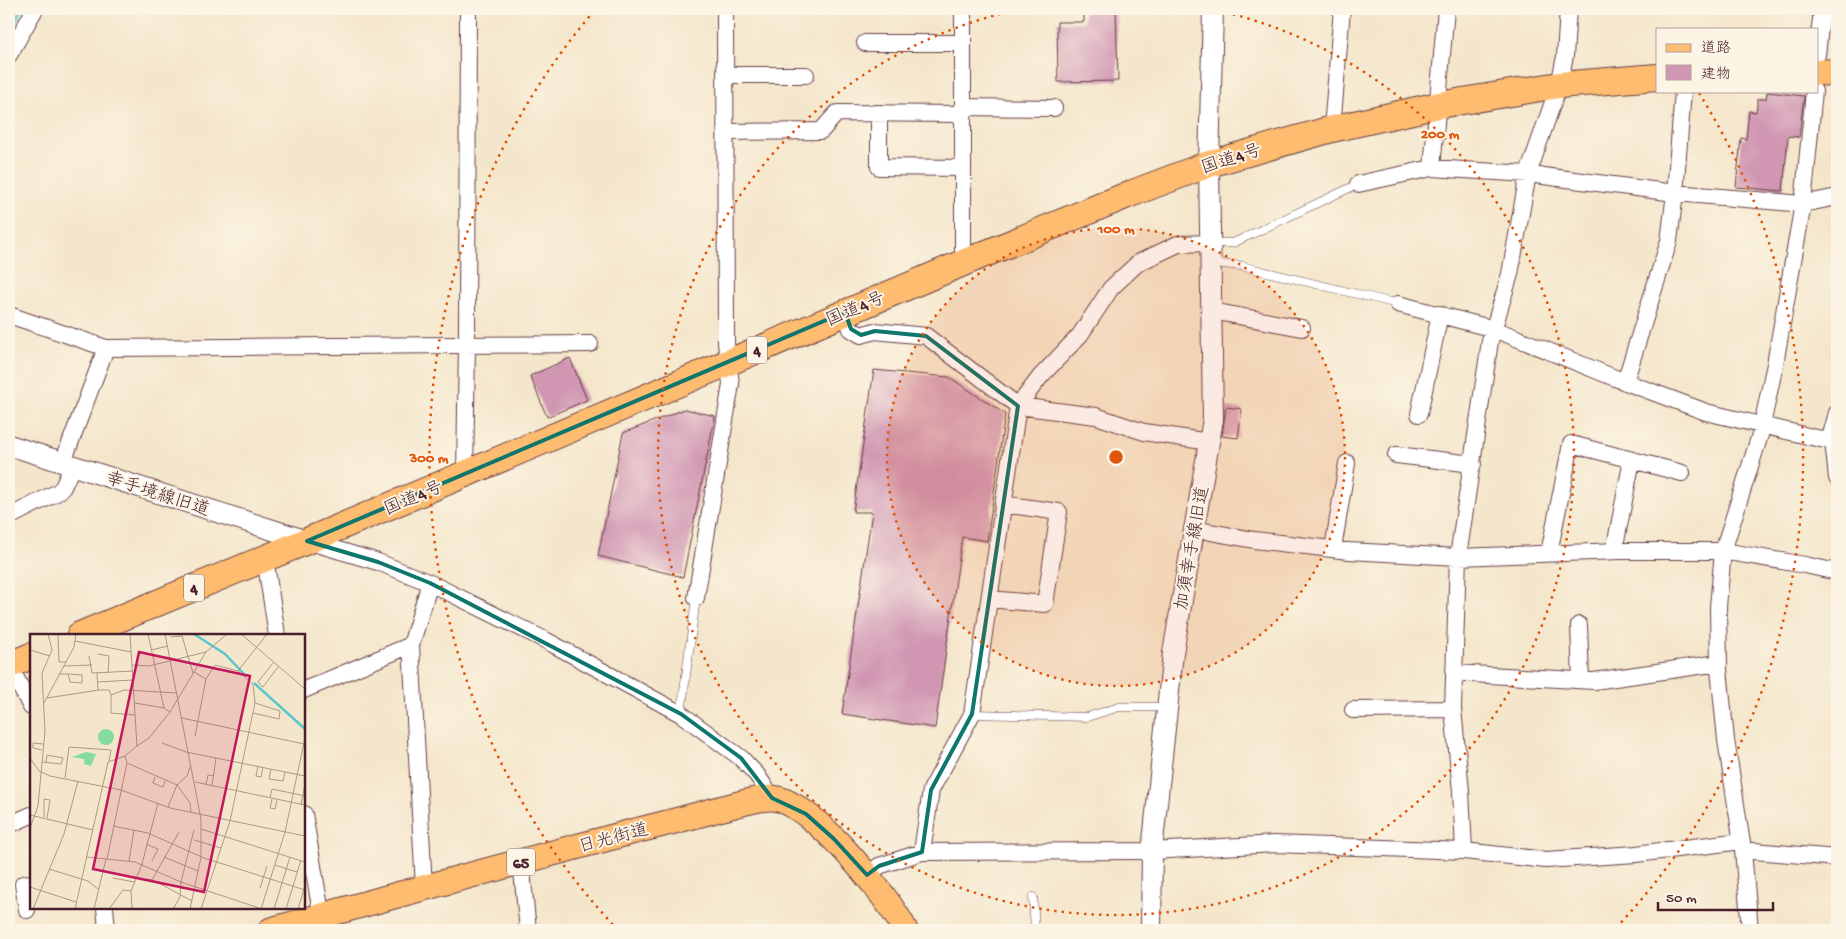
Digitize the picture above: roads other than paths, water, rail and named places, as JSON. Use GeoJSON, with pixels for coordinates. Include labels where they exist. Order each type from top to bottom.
{"type":"FeatureCollection","features":[{"type":"Feature","properties":{"kind":"highway"},"geometry":{"type":"LineString","coordinates":[[1818,72],[1837,73]]}},
{"type":"Feature","properties":{"kind":"highway","name":"国道4号"},"geometry":{"type":"LineString","coordinates":[[82,634],[307,542],[962,262],[1209,164],[1332,129],[1439,105],[1559,86],[1656,77]]}},
{"type":"Feature","properties":{"kind":"highway"},"geometry":{"type":"LineString","coordinates":[[9,665],[30,656]]}},
{"type":"Feature","properties":{"kind":"main road","name":"日光街道"},"geometry":{"type":"LineString","coordinates":[[271,930],[322,923],[424,888],[743,803],[772,798]]}},
{"type":"Feature","properties":{"kind":"main road"},"geometry":{"type":"LineString","coordinates":[[772,798],[806,814],[834,839],[891,907],[904,930]]}},
{"type":"Feature","properties":{"kind":"street"},"geometry":{"type":"LineString","coordinates":[[9,55],[36,9]]}},
{"type":"Feature","properties":{"kind":"street"},"geometry":{"type":"LineString","coordinates":[[465,475],[468,344],[468,9]]}},
{"type":"Feature","properties":{"kind":"street"},"geometry":{"type":"LineString","coordinates":[[696,598],[731,384],[726,343],[725,9]]}},
{"type":"Feature","properties":{"kind":"street"},"geometry":{"type":"LineString","coordinates":[[962,262],[963,9]]}},
{"type":"Feature","properties":{"kind":"street","name":"加須幸手線旧道"},"geometry":{"type":"LineString","coordinates":[[1152,930],[1152,850],[1173,653],[1213,419],[1209,164],[1213,9]]}},
{"type":"Feature","properties":{"kind":"street"},"geometry":{"type":"LineString","coordinates":[[1332,129],[1342,9]]}},
{"type":"Feature","properties":{"kind":"street"},"geometry":{"type":"LineString","coordinates":[[1432,168],[1446,9]]}},
{"type":"Feature","properties":{"kind":"street"},"geometry":{"type":"LineString","coordinates":[[1464,852],[1461,791],[1452,709],[1458,557],[1490,341],[1510,274],[1528,174],[1559,86],[1565,56],[1568,9]]}},
{"type":"Feature","properties":{"kind":"street"},"geometry":{"type":"LineString","coordinates":[[1818,46],[1822,9]]}},
{"type":"Feature","properties":{"kind":"street"},"geometry":{"type":"LineString","coordinates":[[865,42],[962,43]]}},
{"type":"Feature","properties":{"kind":"street"},"geometry":{"type":"LineString","coordinates":[[725,75],[806,76]]}},
{"type":"Feature","properties":{"kind":"street"},"geometry":{"type":"LineString","coordinates":[[1625,382],[1668,241],[1675,193],[1683,92]]}},
{"type":"Feature","properties":{"kind":"street"},"geometry":{"type":"LineString","coordinates":[[1750,930],[1742,846],[1726,740],[1719,663],[1718,608],[1723,551],[1762,425],[1775,364],[1803,204],[1814,92]]}},
{"type":"Feature","properties":{"kind":"street"},"geometry":{"type":"LineString","coordinates":[[726,132],[821,131],[837,112],[879,113],[1054,108]]}},
{"type":"Feature","properties":{"kind":"street"},"geometry":{"type":"LineString","coordinates":[[879,113],[879,167],[962,168]]}},
{"type":"Feature","properties":{"kind":"street"},"geometry":{"type":"LineString","coordinates":[[1358,184],[1432,168],[1528,174],[1675,193],[1803,204],[1837,197]]}},
{"type":"Feature","properties":{"kind":"street"},"geometry":{"type":"LineString","coordinates":[[922,852],[931,790],[972,714],[1018,406],[1040,377],[1080,335],[1111,288],[1138,263],[1178,244],[1211,253]]}},
{"type":"Feature","properties":{"kind":"street"},"geometry":{"type":"LineString","coordinates":[[1398,304],[1494,329],[1625,382],[1706,412],[1833,442]]}},
{"type":"Feature","properties":{"kind":"street"},"geometry":{"type":"LineString","coordinates":[[845,312],[851,329],[861,335],[875,332],[926,336],[1018,406],[1096,416],[1144,432],[1209,442]]}},
{"type":"Feature","properties":{"kind":"street"},"geometry":{"type":"LineString","coordinates":[[1212,312],[1302,328]]}},
{"type":"Feature","properties":{"kind":"street"},"geometry":{"type":"LineString","coordinates":[[9,314],[106,348],[590,344]]}},
{"type":"Feature","properties":{"kind":"street"},"geometry":{"type":"LineString","coordinates":[[1419,414],[1440,314]]}},
{"type":"Feature","properties":{"kind":"street"},"geometry":{"type":"LineString","coordinates":[[9,517],[58,492],[62,487],[106,348]]}},
{"type":"Feature","properties":{"kind":"street"},"geometry":{"type":"LineString","coordinates":[[1837,413],[1832,431],[1837,478]]}},
{"type":"Feature","properties":{"kind":"street"},"geometry":{"type":"LineString","coordinates":[[1549,553],[1571,444],[1682,473]]}},
{"type":"Feature","properties":{"kind":"street","name":"幸手境線旧道"},"geometry":{"type":"LineString","coordinates":[[9,445],[307,542]]}},
{"type":"Feature","properties":{"kind":"street"},"geometry":{"type":"LineString","coordinates":[[1396,455],[1473,464]]}},
{"type":"Feature","properties":{"kind":"street"},"geometry":{"type":"LineString","coordinates":[[1614,551],[1632,460]]}},
{"type":"Feature","properties":{"kind":"street"},"geometry":{"type":"LineString","coordinates":[[1332,549],[1347,463]]}},
{"type":"Feature","properties":{"kind":"street"},"geometry":{"type":"LineString","coordinates":[[989,599],[1045,604],[1059,512],[1004,504]]}},
{"type":"Feature","properties":{"kind":"street"},"geometry":{"type":"LineString","coordinates":[[1194,529],[1254,540],[1332,549],[1458,557],[1614,551],[1723,551],[1837,572]]}},
{"type":"Feature","properties":{"kind":"street"},"geometry":{"type":"LineString","coordinates":[[307,542],[378,562],[430,584],[547,641],[681,714],[741,758],[757,775],[772,798]]}},
{"type":"Feature","properties":{"kind":"street"},"geometry":{"type":"LineString","coordinates":[[265,558],[277,634]]}},
{"type":"Feature","properties":{"kind":"street"},"geometry":{"type":"LineString","coordinates":[[424,888],[411,645],[430,584]]}},
{"type":"Feature","properties":{"kind":"street"},"geometry":{"type":"LineString","coordinates":[[1579,625],[1581,680]]}},
{"type":"Feature","properties":{"kind":"street"},"geometry":{"type":"LineString","coordinates":[[305,690],[411,645]]}},
{"type":"Feature","properties":{"kind":"street"},"geometry":{"type":"LineString","coordinates":[[1454,673],[1594,681],[1719,663]]}},
{"type":"Feature","properties":{"kind":"street"},"geometry":{"type":"LineString","coordinates":[[9,665],[30,705]]}},
{"type":"Feature","properties":{"kind":"street"},"geometry":{"type":"LineString","coordinates":[[1353,710],[1452,709]]}},
{"type":"Feature","properties":{"kind":"street"},"geometry":{"type":"LineString","coordinates":[[9,825],[30,815]]}},
{"type":"Feature","properties":{"kind":"street"},"geometry":{"type":"LineString","coordinates":[[305,820],[322,923]]}},
{"type":"Feature","properties":{"kind":"street"},"geometry":{"type":"LineString","coordinates":[[866,875],[879,866],[922,852],[1152,850],[1275,844],[1464,852],[1546,860],[1742,846],[1837,858]]}},
{"type":"Feature","properties":{"kind":"street"},"geometry":{"type":"LineString","coordinates":[[520,862],[528,930]]}},
{"type":"Feature","properties":{"kind":"street"},"geometry":{"type":"LineString","coordinates":[[27,910],[23,884],[30,884]]}},
{"type":"Feature","properties":{"kind":"street"},"geometry":{"type":"LineString","coordinates":[[105,909],[107,930]]}},
{"type":"Feature","properties":{"kind":"lane"},"geometry":{"type":"LineString","coordinates":[[1211,253],[1358,184]]}},
{"type":"Feature","properties":{"kind":"lane"},"geometry":{"type":"LineString","coordinates":[[1211,253],[1252,268],[1398,304]]}},
{"type":"Feature","properties":{"kind":"lane"},"geometry":{"type":"LineString","coordinates":[[681,714],[696,598]]}},
{"type":"Feature","properties":{"kind":"lane"},"geometry":{"type":"LineString","coordinates":[[972,714],[1087,717],[1119,707],[1167,707]]}},
{"type":"Feature","properties":{"kind":"lane"},"geometry":{"type":"LineString","coordinates":[[1033,897],[1035,930]]}},
{"type":"Feature","properties":{"kind":"waterway"},"geometry":{"type":"LineString","coordinates":[[9,31],[22,9]]}}]}
